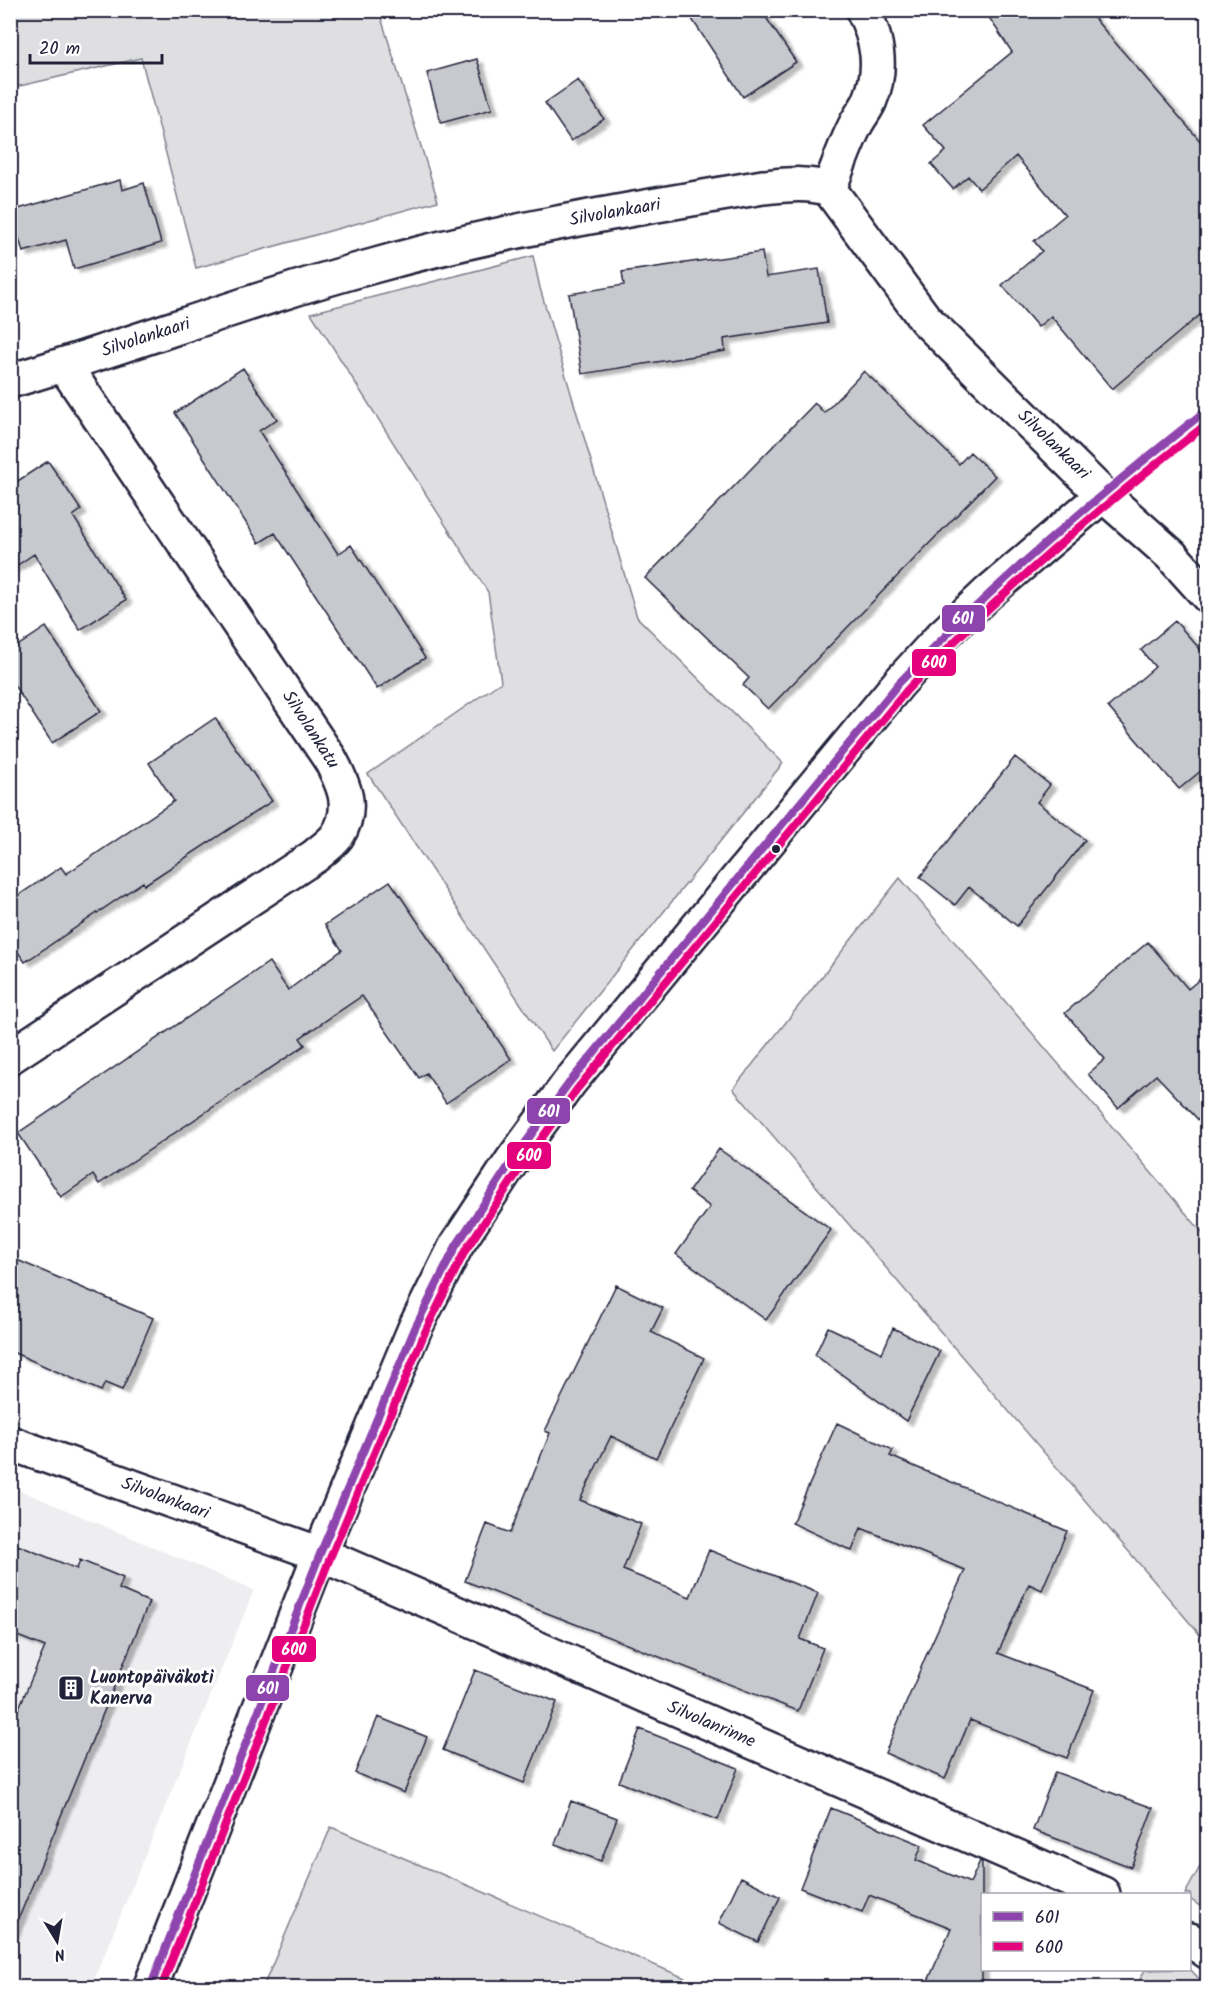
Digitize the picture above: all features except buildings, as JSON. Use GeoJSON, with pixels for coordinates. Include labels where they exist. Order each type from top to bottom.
{"type":"FeatureCollection","features":[{"type":"Feature","properties":{"kind":"street"},"geometry":{"type":"LineString","coordinates":[[829,189],[856,124],[870,101],[878,77],[878,53],[872,28],[863,10]]}},
{"type":"Feature","properties":{"kind":"street","name":"Silvolankaari"},"geometry":{"type":"LineString","coordinates":[[10,381],[309,285],[468,241],[763,188],[801,184],[829,189],[925,319],[1103,495],[1171,555],[1208,596]]}},
{"type":"Feature","properties":{"kind":"street","name":"Silvolankatu"},"geometry":{"type":"LineString","coordinates":[[10,1057],[315,856],[336,837],[348,812],[343,783],[330,759],[64,365]]}},
{"type":"Feature","properties":{"kind":"street"},"geometry":{"type":"LineString","coordinates":[[150,1988],[320,1554],[415,1328],[456,1246],[512,1161],[569,1083],[914,668],[942,636],[989,591],[1103,495]]}},
{"type":"Feature","properties":{"kind":"street","name":"Silvolankaari"},"geometry":{"type":"LineString","coordinates":[[10,1443],[320,1554]]}},
{"type":"Feature","properties":{"kind":"street","name":"Silvolanrinne"},"geometry":{"type":"LineString","coordinates":[[320,1554],[1101,1893]]}},
{"type":"Feature","properties":{"kind":"street"},"geometry":{"type":"LineString","coordinates":[[1191,1941],[1208,1952]]}},
{"type":"Feature","properties":{"kind":"shaded area"},"geometry":{"type":"Polygon","coordinates":[[[10,11],[379,11],[438,201],[196,268],[141,58],[11,88],[10,11]]]}},
{"type":"Feature","properties":{"kind":"shaded area"},"geometry":{"type":"Polygon","coordinates":[[[533,256],[540,288],[637,617],[783,763],[552,1051],[368,774],[501,682],[488,592],[311,313],[533,256]]]}},
{"type":"Feature","properties":{"kind":"shaded area"},"geometry":{"type":"Polygon","coordinates":[[[900,878],[1207,1238],[1207,1643],[733,1089],[900,878]]]}},
{"type":"Feature","properties":{"kind":"shaded area"},"geometry":{"type":"Polygon","coordinates":[[[10,1486],[254,1590],[91,1987],[11,1987],[10,1486]]]}},
{"type":"Feature","properties":{"kind":"shaded area"},"geometry":{"type":"Polygon","coordinates":[[[331,1827],[706,1987],[263,1987],[331,1827]]]}},
{"type":"Feature","properties":{"kind":"shaded area"},"geometry":{"type":"Polygon","coordinates":[[[1207,1854],[1207,1911],[1191,1900],[1191,1893],[1186,1893],[1207,1854]]]}},
{"type":"Feature","properties":{"kind":"shaded area"},"geometry":{"type":"Polygon","coordinates":[[[1191,1970],[1207,1987],[1136,1987],[1144,1971],[1191,1970]]]}},
{"type":"Feature","properties":{"kind":"transit line","name":"601"},"geometry":{"type":"LineString","coordinates":[[150,1988],[320,1554],[415,1328],[456,1246],[512,1161],[569,1083],[899,683],[972,610],[1048,541],[1208,409]]}},
{"type":"Feature","properties":{"kind":"transit line","name":"600"},"geometry":{"type":"LineString","coordinates":[[161,1988],[330,1558],[425,1332],[465,1251],[521,1167],[577,1089],[907,690],[978,619],[1052,551],[1208,423]]}},
{"type":"Feature","properties":{"kind":"place","name":"Luontopäiväkoti Kanerva"},"geometry":{"type":"Point","coordinates":[71,1688]}}]}
